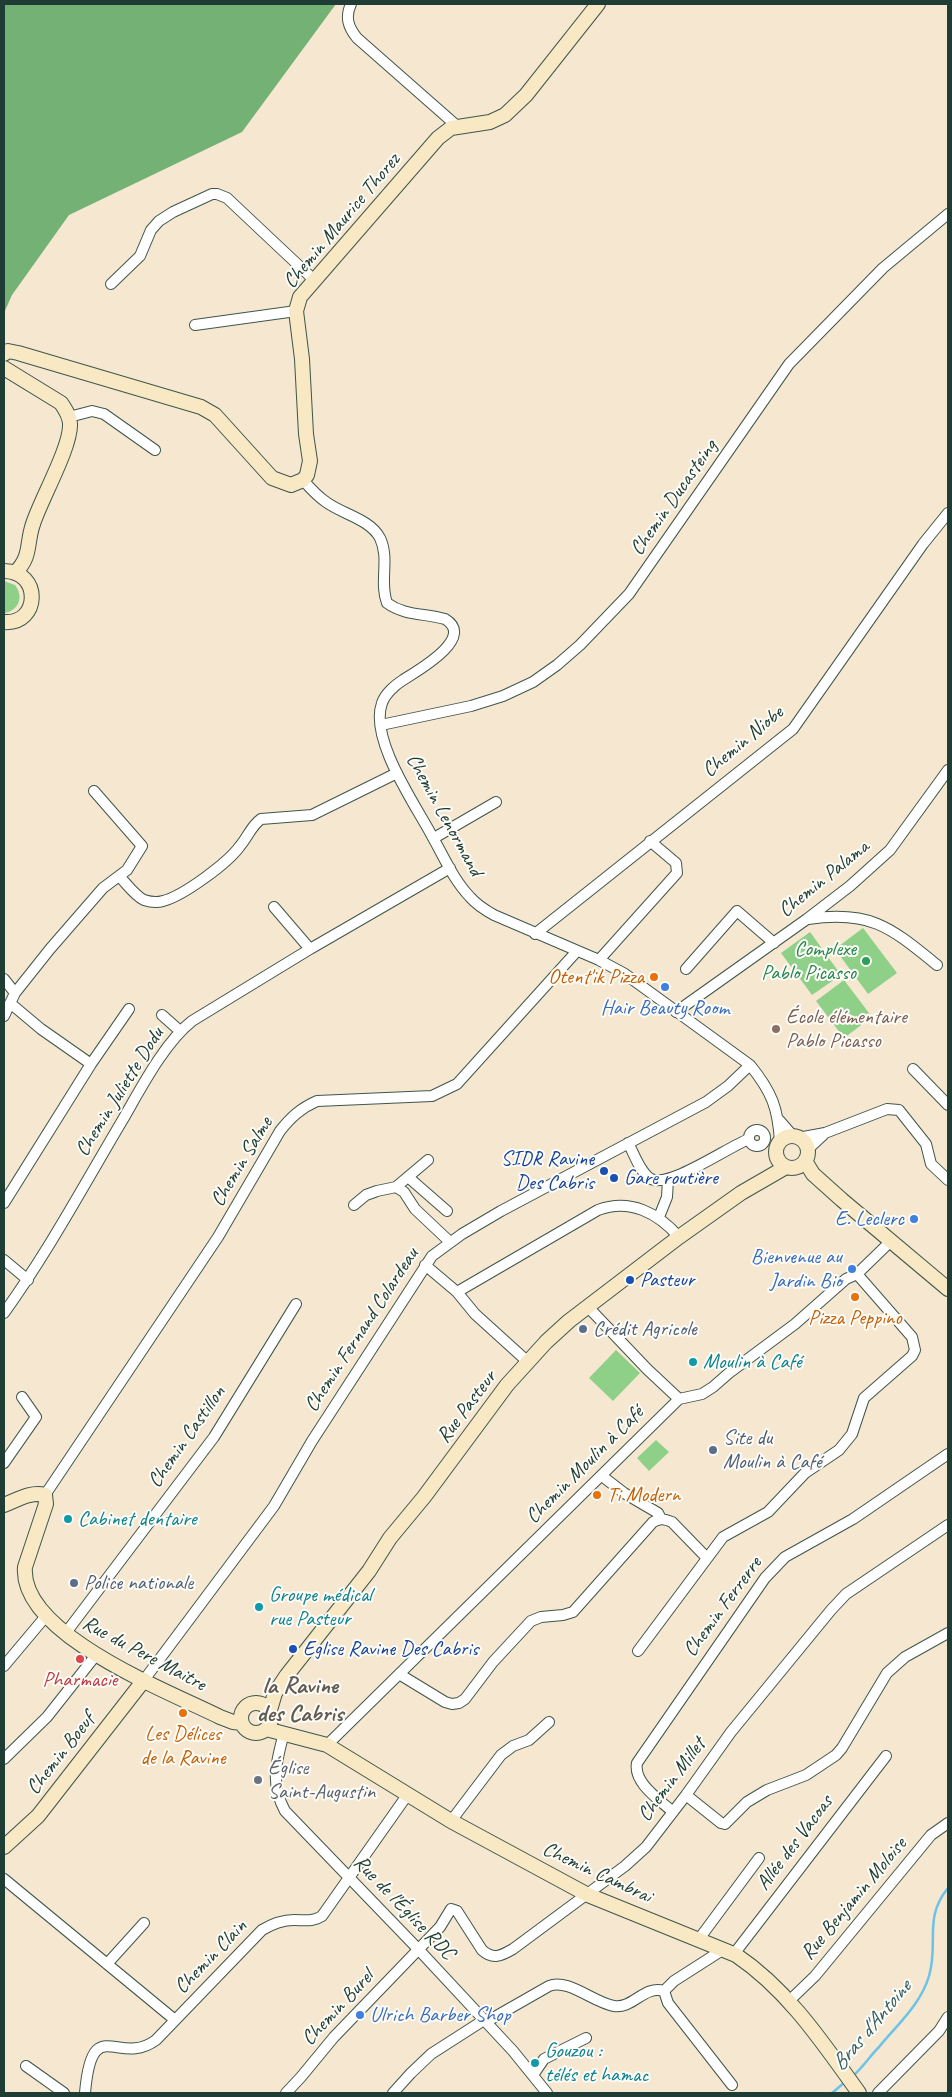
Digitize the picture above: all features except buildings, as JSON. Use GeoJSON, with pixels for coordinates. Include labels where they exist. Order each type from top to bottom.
{"type":"FeatureCollection","features":[{"type":"Feature","properties":{"kind":"main road","name":"Chemin Maurice Thorez"},"geometry":{"type":"LineString","coordinates":[[303,480],[307,475],[310,461],[306,434],[302,359],[296,311],[300,297],[313,279],[393,192],[438,138],[457,126],[490,122],[505,115],[526,95],[598,4]]}},
{"type":"Feature","properties":{"kind":"main road"},"geometry":{"type":"LineString","coordinates":[[4,354],[8,352],[18,353],[201,407],[215,415],[272,478],[291,484],[303,480]]}},
{"type":"Feature","properties":{"kind":"main road"},"geometry":{"type":"LineString","coordinates":[[4,368],[61,403],[69,417],[70,424],[67,438],[32,525],[25,562],[9,572]]}},
{"type":"Feature","properties":{"kind":"main road"},"geometry":{"type":"LineString","coordinates":[[4,622],[16,621],[28,610],[31,603],[30,587],[33,554],[31,534]]}},
{"type":"Feature","properties":{"kind":"main road"},"geometry":{"type":"LineString","coordinates":[[9,572],[21,576],[30,587]]}},
{"type":"Feature","properties":{"kind":"main road"},"geometry":{"type":"LineString","coordinates":[[795,1160],[806,1144],[796,1137],[788,1137],[780,1142],[776,1152],[795,1160],[813,1174],[948,1288]]}},
{"type":"Feature","properties":{"kind":"main road","name":"Rue Pasteur"},"geometry":{"type":"LineString","coordinates":[[242,1718],[251,1703],[267,1716],[275,1692],[302,1655],[368,1571],[390,1538],[424,1497],[507,1385],[546,1342],[679,1237],[740,1193],[795,1160]]}},
{"type":"Feature","properties":{"kind":"main road"},"geometry":{"type":"LineString","coordinates":[[4,1505],[31,1494],[45,1495]]}},
{"type":"Feature","properties":{"kind":"main road","name":"Rue du Pere Maitre"},"geometry":{"type":"LineString","coordinates":[[45,1495],[46,1504],[25,1567],[24,1577],[29,1594],[46,1616],[78,1645],[144,1680],[223,1718],[233,1722],[242,1718],[247,1730],[254,1733],[267,1716]]}},
{"type":"Feature","properties":{"kind":"main road","name":"Chemin Boeuf"},"geometry":{"type":"LineString","coordinates":[[4,1848],[38,1816],[144,1680]]}},
{"type":"Feature","properties":{"kind":"main road"},"geometry":{"type":"LineString","coordinates":[[267,1716],[283,1733]]}},
{"type":"Feature","properties":{"kind":"main road","name":"Chemin Cambrai"},"geometry":{"type":"LineString","coordinates":[[283,1733],[327,1745],[451,1821],[588,1894],[699,1939],[729,1952],[748,1963],[789,2001],[844,2071],[858,2092]]}},
{"type":"Feature","properties":{"kind":"street"},"geometry":{"type":"LineString","coordinates":[[351,4],[348,11],[348,20],[350,29],[357,38],[457,126]]}},
{"type":"Feature","properties":{"kind":"street"},"geometry":{"type":"LineString","coordinates":[[111,284],[140,256],[151,230],[159,221],[207,196],[218,194],[226,198],[313,279]]}},
{"type":"Feature","properties":{"kind":"street","name":"Chemin Ducasteing"},"geometry":{"type":"LineString","coordinates":[[381,725],[471,706],[503,696],[533,682],[580,645],[629,594],[789,364],[883,268],[948,214]]}},
{"type":"Feature","properties":{"kind":"street"},"geometry":{"type":"LineString","coordinates":[[195,325],[296,311]]}},
{"type":"Feature","properties":{"kind":"street"},"geometry":{"type":"LineString","coordinates":[[69,417],[92,411],[104,414],[155,450]]}},
{"type":"Feature","properties":{"kind":"street","name":"Chemin Lenormand"},"geometry":{"type":"LineString","coordinates":[[303,480],[326,503],[361,521],[380,537],[385,561],[384,587],[387,603],[397,610],[408,614],[445,620],[452,627],[453,635],[446,649],[431,662],[401,681],[387,694],[382,702],[381,725],[386,748],[397,773],[450,868],[469,896],[479,906],[535,934],[599,960],[625,974],[750,1065],[764,1082],[774,1100],[779,1120],[780,1142]]}},
{"type":"Feature","properties":{"kind":"street","name":"Chemin Niobe"},"geometry":{"type":"LineString","coordinates":[[535,934],[793,728],[923,544],[948,513]]}},
{"type":"Feature","properties":{"kind":"street","name":"Chemin Palama"},"geometry":{"type":"LineString","coordinates":[[676,1012],[807,919],[890,850],[948,770]]}},
{"type":"Feature","properties":{"kind":"street"},"geometry":{"type":"LineString","coordinates":[[120,876],[143,900],[153,902],[171,898],[224,863],[241,846],[250,830],[261,819],[312,814],[397,773]]}},
{"type":"Feature","properties":{"kind":"street"},"geometry":{"type":"LineString","coordinates":[[4,1016],[16,993],[89,903],[102,888],[126,870],[142,846],[94,791]]}},
{"type":"Feature","properties":{"kind":"street"},"geometry":{"type":"LineString","coordinates":[[434,838],[496,802]]}},
{"type":"Feature","properties":{"kind":"street"},"geometry":{"type":"LineString","coordinates":[[599,960],[677,873],[676,863],[650,841]]}},
{"type":"Feature","properties":{"kind":"street","name":"Chemin Juliette Dodu"},"geometry":{"type":"LineString","coordinates":[[4,1313],[28,1280],[133,1102],[180,1031],[192,1021],[310,949],[450,868]]}},
{"type":"Feature","properties":{"kind":"street"},"geometry":{"type":"LineString","coordinates":[[833,899],[843,915]]}},
{"type":"Feature","properties":{"kind":"street"},"geometry":{"type":"LineString","coordinates":[[274,907],[310,949]]}},
{"type":"Feature","properties":{"kind":"street"},"geometry":{"type":"LineString","coordinates":[[686,969],[737,911],[774,942]]}},
{"type":"Feature","properties":{"kind":"street"},"geometry":{"type":"LineString","coordinates":[[807,919],[843,915],[858,917],[876,923],[902,937],[936,965]]}},
{"type":"Feature","properties":{"kind":"street","name":"Chemin Salme"},"geometry":{"type":"LineString","coordinates":[[45,1495],[218,1237],[280,1131],[294,1115],[317,1101],[432,1096],[457,1084],[577,951]]}},
{"type":"Feature","properties":{"kind":"street"},"geometry":{"type":"LineString","coordinates":[[4,979],[16,993]]}},
{"type":"Feature","properties":{"kind":"street"},"geometry":{"type":"LineString","coordinates":[[10,1003],[41,1029],[91,1064]]}},
{"type":"Feature","properties":{"kind":"street"},"geometry":{"type":"LineString","coordinates":[[4,1204],[91,1064],[129,1009]]}},
{"type":"Feature","properties":{"kind":"street"},"geometry":{"type":"LineString","coordinates":[[162,1014],[180,1031]]}},
{"type":"Feature","properties":{"kind":"street","name":"Chemin Fernand Colardeau"},"geometry":{"type":"LineString","coordinates":[[144,1680],[274,1506],[312,1441],[425,1265],[438,1250],[501,1211],[711,1098],[728,1086],[750,1065]]}},
{"type":"Feature","properties":{"kind":"street"},"geometry":{"type":"LineString","coordinates":[[913,1069],[948,1105]]}},
{"type":"Feature","properties":{"kind":"street"},"geometry":{"type":"LineString","coordinates":[[796,1137],[825,1133],[887,1109],[899,1110],[926,1144],[931,1164],[948,1180]]}},
{"type":"Feature","properties":{"kind":"street","name":"Chemin Lenormand"},"geometry":{"type":"LineString","coordinates":[[779,1120],[796,1137]]}},
{"type":"Feature","properties":{"kind":"street"},"geometry":{"type":"LineString","coordinates":[[795,1160],[825,1133]]}},
{"type":"Feature","properties":{"kind":"street"},"geometry":{"type":"LineString","coordinates":[[628,1143],[644,1174],[651,1179],[668,1180],[749,1139]]}},
{"type":"Feature","properties":{"kind":"street"},"geometry":{"type":"LineString","coordinates":[[354,1205],[366,1195],[396,1187],[428,1160]]}},
{"type":"Feature","properties":{"kind":"street"},"geometry":{"type":"LineString","coordinates":[[408,1177],[447,1211]]}},
{"type":"Feature","properties":{"kind":"street"},"geometry":{"type":"LineString","coordinates":[[659,1218],[667,1197],[668,1180]]}},
{"type":"Feature","properties":{"kind":"street"},"geometry":{"type":"LineString","coordinates":[[396,1187],[404,1192],[415,1209],[450,1242]]}},
{"type":"Feature","properties":{"kind":"street"},"geometry":{"type":"LineString","coordinates":[[456,1292],[607,1206],[630,1205],[668,1223],[679,1237]]}},
{"type":"Feature","properties":{"kind":"street"},"geometry":{"type":"LineString","coordinates":[[588,1307],[647,1369],[679,1399],[702,1394],[796,1324],[846,1279],[857,1274],[891,1241]]}},
{"type":"Feature","properties":{"kind":"street"},"geometry":{"type":"LineString","coordinates":[[4,1260],[28,1280]]}},
{"type":"Feature","properties":{"kind":"street"},"geometry":{"type":"LineString","coordinates":[[425,1265],[456,1292],[475,1314],[528,1362]]}},
{"type":"Feature","properties":{"kind":"street"},"geometry":{"type":"LineString","coordinates":[[638,1651],[706,1557],[729,1532],[768,1512],[805,1472],[839,1450],[852,1434],[864,1398],[912,1356],[915,1350],[912,1337],[857,1274]]}},
{"type":"Feature","properties":{"kind":"street","name":"Chemin Castillon"},"geometry":{"type":"LineString","coordinates":[[66,1634],[214,1437],[296,1304]]}},
{"type":"Feature","properties":{"kind":"street"},"geometry":{"type":"LineString","coordinates":[[4,1463],[36,1417],[22,1397]]}},
{"type":"Feature","properties":{"kind":"street","name":"Chemin Moulin à Café"},"geometry":{"type":"LineString","coordinates":[[327,1745],[679,1399]]}},
{"type":"Feature","properties":{"kind":"street","name":"Chemin Ferrerre"},"geometry":{"type":"LineString","coordinates":[[673,1812],[653,1794],[639,1777],[636,1771],[637,1763],[765,1578],[785,1557],[853,1519],[948,1454]]}},
{"type":"Feature","properties":{"kind":"street"},"geometry":{"type":"LineString","coordinates":[[602,1476],[624,1493],[658,1513],[661,1519]]}},
{"type":"Feature","properties":{"kind":"street"},"geometry":{"type":"LineString","coordinates":[[399,1674],[445,1702],[456,1704],[465,1699],[494,1662],[528,1624],[536,1618],[573,1612],[653,1522],[661,1519],[672,1522],[706,1557]]}},
{"type":"Feature","properties":{"kind":"street","name":"Chemin Millet"},"geometry":{"type":"LineString","coordinates":[[419,1950],[440,1927],[451,1909],[454,1908],[482,1950],[498,1957],[513,1949],[636,1857],[686,1796],[732,1732],[846,1594],[948,1525]]}},
{"type":"Feature","properties":{"kind":"street"},"geometry":{"type":"LineString","coordinates":[[4,1666],[46,1616]]}},
{"type":"Feature","properties":{"kind":"street"},"geometry":{"type":"LineString","coordinates":[[686,1796],[721,1823],[725,1824],[747,1802],[767,1790],[797,1779],[812,1771],[836,1755],[842,1748],[891,1669],[905,1657],[948,1633]]}},
{"type":"Feature","properties":{"kind":"street"},"geometry":{"type":"LineString","coordinates":[[4,1759],[47,1717],[96,1655]]}},
{"type":"Feature","properties":{"kind":"street"},"geometry":{"type":"LineString","coordinates":[[451,1821],[501,1754],[513,1746],[529,1740],[549,1722]]}},
{"type":"Feature","properties":{"kind":"street","name":"Rue de l'Église RDC"},"geometry":{"type":"LineString","coordinates":[[283,1733],[277,1757],[275,1785],[278,1798],[285,1811],[485,2021],[547,2093]]}},
{"type":"Feature","properties":{"kind":"street","name":"Allée des Vacoas"},"geometry":{"type":"LineString","coordinates":[[664,1991],[674,1981],[729,1952],[886,1756]]}},
{"type":"Feature","properties":{"kind":"street","name":"Chemin Clain"},"geometry":{"type":"LineString","coordinates":[[86,2093],[90,2063],[97,2049],[112,2046],[132,2049],[149,2045],[262,1930],[282,1921],[308,1921],[322,1916],[408,1794]]}},
{"type":"Feature","properties":{"kind":"street","name":"Rue Benjamin Moloise"},"geometry":{"type":"LineString","coordinates":[[789,2001],[815,1976],[931,1835],[948,1823]]}},
{"type":"Feature","properties":{"kind":"street"},"geometry":{"type":"LineString","coordinates":[[699,1939],[758,1858]]}},
{"type":"Feature","properties":{"kind":"street"},"geometry":{"type":"LineString","coordinates":[[4,1879],[175,2020]]}},
{"type":"Feature","properties":{"kind":"street"},"geometry":{"type":"LineString","coordinates":[[107,1964],[144,1923]]}},
{"type":"Feature","properties":{"kind":"street","name":"Chemin Burel"},"geometry":{"type":"LineString","coordinates":[[286,2093],[334,2037],[419,1950]]}},
{"type":"Feature","properties":{"kind":"street"},"geometry":{"type":"LineString","coordinates":[[393,2093],[431,2054],[485,2021],[552,1984],[565,1986],[614,2006],[623,2005],[654,1989],[664,1991],[664,1998],[732,2085]]}},
{"type":"Feature","properties":{"kind":"street"},"geometry":{"type":"LineString","coordinates":[[878,2093],[948,2020]]}},
{"type":"Feature","properties":{"kind":"street"},"geometry":{"type":"LineString","coordinates":[[533,2075],[544,2059],[586,2038]]}},
{"type":"Feature","properties":{"kind":"street"},"geometry":{"type":"LineString","coordinates":[[26,2066],[64,2093]]}},
{"type":"Feature","properties":{"kind":"green space"},"geometry":{"type":"Polygon","coordinates":[[[4,4],[336,4],[242,132],[69,215],[12,295],[4,313],[4,4]]]}},
{"type":"Feature","properties":{"kind":"green space"},"geometry":{"type":"Polygon","coordinates":[[[4,581],[15,585],[19,594],[17,606],[5,613],[4,613],[4,581]]]}},
{"type":"Feature","properties":{"kind":"green space","name":"Complexe Pablo Picasso"},"geometry":{"type":"Polygon","coordinates":[[[863,928],[897,973],[868,994],[835,949],[863,928]]]}},
{"type":"Feature","properties":{"kind":"green space"},"geometry":{"type":"Polygon","coordinates":[[[810,932],[841,975],[812,995],[781,953],[810,932]]]}},
{"type":"Feature","properties":{"kind":"green space"},"geometry":{"type":"Polygon","coordinates":[[[844,980],[872,1017],[844,1038],[816,1001],[844,980]]]}},
{"type":"Feature","properties":{"kind":"green space"},"geometry":{"type":"Polygon","coordinates":[[[616,1350],[640,1373],[613,1401],[589,1378],[616,1350]]]}},
{"type":"Feature","properties":{"kind":"green space"},"geometry":{"type":"Polygon","coordinates":[[[656,1440],[669,1452],[649,1471],[637,1458],[656,1440]]]}},
{"type":"Feature","properties":{"kind":"waterway","name":"Bras d'Antoine"},"geometry":{"type":"LineString","coordinates":[[853,2076],[908,2014],[920,1996],[932,1964],[936,1910],[940,1899],[948,1888]]}},
{"type":"Feature","properties":{"kind":"waterway","name":"Bras d'Antoine"},"geometry":{"type":"LineString","coordinates":[[832,2093],[845,2082]]}},
{"type":"Feature","properties":{"kind":"place","name":"Complexe Pablo Picasso"},"geometry":{"type":"Point","coordinates":[866,961]}},
{"type":"Feature","properties":{"kind":"place","name":"Otent'ik Pizza"},"geometry":{"type":"Point","coordinates":[654,977]}},
{"type":"Feature","properties":{"kind":"place","name":"Hair Beauty Room"},"geometry":{"type":"Point","coordinates":[665,987]}},
{"type":"Feature","properties":{"kind":"place","name":"École élémentaire Pablo Picasso"},"geometry":{"type":"Point","coordinates":[776,1029]}},
{"type":"Feature","properties":{"kind":"place","name":"SIDR Ravine Des Cabris"},"geometry":{"type":"Point","coordinates":[604,1171]}},
{"type":"Feature","properties":{"kind":"place","name":"Gare routière"},"geometry":{"type":"Point","coordinates":[614,1178]}},
{"type":"Feature","properties":{"kind":"place","name":"E. Leclerc"},"geometry":{"type":"Point","coordinates":[914,1219]}},
{"type":"Feature","properties":{"kind":"place","name":"Bienvenue au Jardin Bio"},"geometry":{"type":"Point","coordinates":[852,1269]}},
{"type":"Feature","properties":{"kind":"place","name":"Pasteur"},"geometry":{"type":"Point","coordinates":[630,1280]}},
{"type":"Feature","properties":{"kind":"place","name":"Pizza Peppino"},"geometry":{"type":"Point","coordinates":[855,1297]}},
{"type":"Feature","properties":{"kind":"place","name":"Crédit Agricole"},"geometry":{"type":"Point","coordinates":[583,1329]}},
{"type":"Feature","properties":{"kind":"place","name":"Moulin à Café"},"geometry":{"type":"Point","coordinates":[693,1362]}},
{"type":"Feature","properties":{"kind":"place","name":"Site du Moulin à Café"},"geometry":{"type":"Point","coordinates":[713,1450]}},
{"type":"Feature","properties":{"kind":"place","name":"Ti Modern"},"geometry":{"type":"Point","coordinates":[597,1495]}},
{"type":"Feature","properties":{"kind":"place","name":"Cabinet dentaire"},"geometry":{"type":"Point","coordinates":[68,1519]}},
{"type":"Feature","properties":{"kind":"place","name":"Police nationale"},"geometry":{"type":"Point","coordinates":[74,1583]}},
{"type":"Feature","properties":{"kind":"place","name":"Groupe médical rue Pasteur"},"geometry":{"type":"Point","coordinates":[259,1607]}},
{"type":"Feature","properties":{"kind":"place","name":"Eglise Ravine Des Cabris"},"geometry":{"type":"Point","coordinates":[293,1649]}},
{"type":"Feature","properties":{"kind":"place","name":"Pharmacie"},"geometry":{"type":"Point","coordinates":[80,1659]}},
{"type":"Feature","properties":{"kind":"place","name":"Les Délices de la Ravine"},"geometry":{"type":"Point","coordinates":[183,1713]}},
{"type":"Feature","properties":{"kind":"place","name":"Église Saint-Augustin"},"geometry":{"type":"Point","coordinates":[258,1780]}},
{"type":"Feature","properties":{"kind":"place","name":"Ulrich Barber Shop"},"geometry":{"type":"Point","coordinates":[360,2015]}},
{"type":"Feature","properties":{"kind":"place","name":"Gouzou : télés et hamac"},"geometry":{"type":"Point","coordinates":[535,2063]}},
{"type":"Feature","properties":{"kind":"district","name":"la Ravine des Cabris"},"geometry":{"type":"Point","coordinates":[300,1701]}}]}
